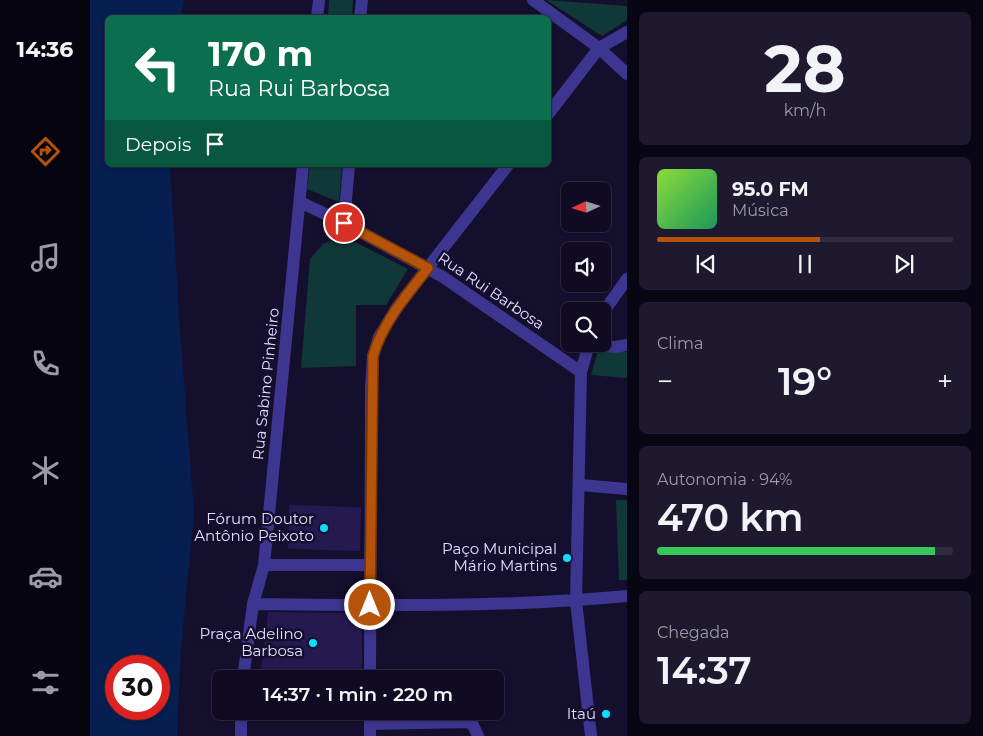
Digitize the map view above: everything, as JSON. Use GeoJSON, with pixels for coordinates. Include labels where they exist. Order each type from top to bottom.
{"type":"FeatureCollection","features":[{"type":"Feature","properties":{"kind":"street"},"geometry":{"type":"LineString","coordinates":[[317,15],[319,0]]}},
{"type":"Feature","properties":{"kind":"street"},"geometry":{"type":"LineString","coordinates":[[360,15],[362,0]]}},
{"type":"Feature","properties":{"kind":"street"},"geometry":{"type":"LineString","coordinates":[[532,0],[598,48],[627,74]]}},
{"type":"Feature","properties":{"kind":"street"},"geometry":{"type":"LineString","coordinates":[[551,110],[598,48],[627,32]]}},
{"type":"Feature","properties":{"kind":"street","name":"Rua Sabino Pinheiro"},"geometry":{"type":"LineString","coordinates":[[244,670],[253,604],[264,565],[303,167]]}},
{"type":"Feature","properties":{"kind":"street"},"geometry":{"type":"LineString","coordinates":[[344,223],[348,167]]}},
{"type":"Feature","properties":{"kind":"street"},"geometry":{"type":"LineString","coordinates":[[370,670],[373,356],[379,336],[398,306],[506,167]]}},
{"type":"Feature","properties":{"kind":"street","name":"Rua Rui Barbosa"},"geometry":{"type":"LineString","coordinates":[[300,202],[428,268],[582,372]]}},
{"type":"Feature","properties":{"kind":"street"},"geometry":{"type":"LineString","coordinates":[[611,302],[627,279]]}},
{"type":"Feature","properties":{"kind":"street"},"geometry":{"type":"LineString","coordinates":[[611,347],[627,345]]}},
{"type":"Feature","properties":{"kind":"street"},"geometry":{"type":"LineString","coordinates":[[586,352],[582,372],[576,601],[591,736]]}},
{"type":"Feature","properties":{"kind":"street"},"geometry":{"type":"LineString","coordinates":[[580,485],[627,489]]}},
{"type":"Feature","properties":{"kind":"street"},"geometry":{"type":"LineString","coordinates":[[264,565],[370,565]]}},
{"type":"Feature","properties":{"kind":"street"},"geometry":{"type":"LineString","coordinates":[[253,604],[370,605],[576,601],[627,596]]}},
{"type":"Feature","properties":{"kind":"street"},"geometry":{"type":"LineString","coordinates":[[241,720],[241,736]]}},
{"type":"Feature","properties":{"kind":"street"},"geometry":{"type":"LineString","coordinates":[[370,724],[466,722],[472,723],[478,736]]}},
{"type":"Feature","properties":{"kind":"green space"},"geometry":{"type":"Polygon","coordinates":[[[329,0],[353,0],[352,15],[328,15],[329,0]]]}},
{"type":"Feature","properties":{"kind":"green space"},"geometry":{"type":"Polygon","coordinates":[[[546,0],[627,6],[627,20],[602,36],[546,0]]]}},
{"type":"Feature","properties":{"kind":"green space"},"geometry":{"type":"Polygon","coordinates":[[[310,167],[342,167],[339,202],[307,189],[310,167]]]}},
{"type":"Feature","properties":{"kind":"green space"},"geometry":{"type":"Polygon","coordinates":[[[336,239],[351,240],[408,269],[386,305],[356,305],[356,366],[301,368],[310,259],[323,244],[336,239]]]}},
{"type":"Feature","properties":{"kind":"green space"},"geometry":{"type":"Polygon","coordinates":[[[598,352],[627,352],[627,378],[591,375],[598,352]]]}},
{"type":"Feature","properties":{"kind":"green space"},"geometry":{"type":"Polygon","coordinates":[[[616,500],[627,500],[627,580],[619,580],[616,500]]]}},
{"type":"Feature","properties":{"kind":"water"},"geometry":{"type":"Polygon","coordinates":[[[90,0],[184,0],[181,15],[105,15],[105,167],[170,167],[194,513],[181,649],[177,736],[90,736],[90,0]]]}},
{"type":"Feature","properties":{"kind":"building","name":"Fórum Doutor Antônio Peixoto"},"geometry":{"type":"Polygon","coordinates":[[[289,505],[361,507],[360,551],[288,549],[289,505]]]}},
{"type":"Feature","properties":{"kind":"building","name":"Praça Adelino Barbosa"},"geometry":{"type":"Polygon","coordinates":[[[268,612],[362,613],[362,670],[261,670],[268,612]]]}},
{"type":"Feature","properties":{"kind":"place","name":"Fórum Doutor Antônio Peixoto"},"geometry":{"type":"Point","coordinates":[324,528]}},
{"type":"Feature","properties":{"kind":"place","name":"Paço Municipal Mário Martins"},"geometry":{"type":"Point","coordinates":[567,558]}},
{"type":"Feature","properties":{"kind":"place","name":"Praça Adelino Barbosa"},"geometry":{"type":"Point","coordinates":[313,643]}},
{"type":"Feature","properties":{"kind":"place","name":"Itaú"},"geometry":{"type":"Point","coordinates":[606,714]}},
{"type":"Feature","properties":{"kind":"route"},"geometry":{"type":"LineString","coordinates":[[344,223],[428,268],[398,306],[379,336],[373,356],[371,388],[370,605]]}}]}
